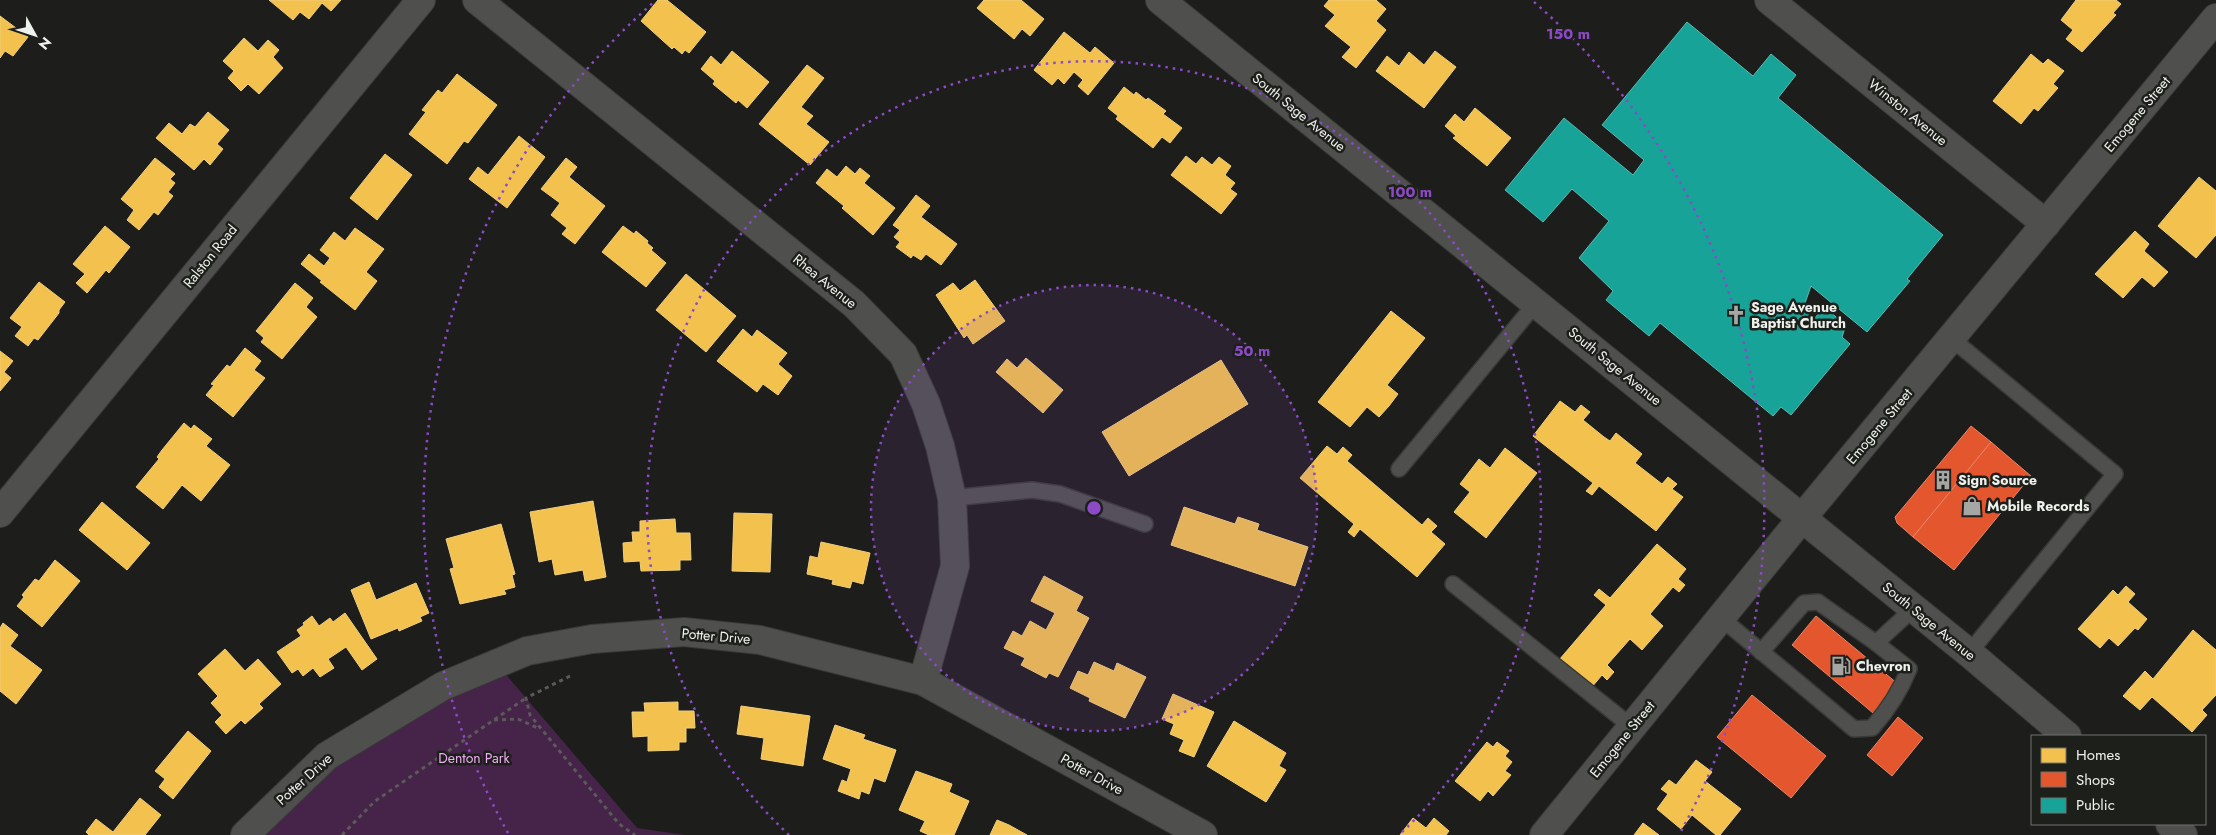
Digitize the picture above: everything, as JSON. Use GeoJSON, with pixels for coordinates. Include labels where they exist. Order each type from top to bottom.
{"type":"FeatureCollection","features":[{"type":"Feature","properties":{"kind":"street","name":"Ralston Road"},"geometry":{"type":"LineString","coordinates":[[0,512],[421,0]]}},
{"type":"Feature","properties":{"kind":"street","name":"Rhea Avenue"},"geometry":{"type":"LineString","coordinates":[[477,0],[854,304],[903,354],[926,404],[940,446],[952,498],[955,566],[923,681]]}},
{"type":"Feature","properties":{"kind":"street","name":"South Sage Avenue"},"geometry":{"type":"LineString","coordinates":[[1160,0],[1914,608],[2066,735]]}},
{"type":"Feature","properties":{"kind":"street","name":"Winston Avenue"},"geometry":{"type":"LineString","coordinates":[[1769,0],[2046,224]]}},
{"type":"Feature","properties":{"kind":"street","name":"Emogene Street"},"geometry":{"type":"LineString","coordinates":[[1544,835],[1802,518],[2216,18]]}},
{"type":"Feature","properties":{"kind":"street","name":"Potter Drive"},"geometry":{"type":"LineString","coordinates":[[245,835],[327,756],[444,686],[527,651],[592,639],[684,632],[760,640],[923,681],[1203,835]]}},
{"type":"Feature","properties":{"kind":"street"},"geometry":{"type":"LineString","coordinates":[[2171,825],[2183,835]]}},
{"type":"Feature","properties":{"kind":"lane"},"geometry":{"type":"LineString","coordinates":[[1399,469],[1536,303]]}},
{"type":"Feature","properties":{"kind":"lane"},"geometry":{"type":"LineString","coordinates":[[1952,339],[2115,474],[1969,653]]}},
{"type":"Feature","properties":{"kind":"lane"},"geometry":{"type":"LineString","coordinates":[[952,498],[1032,490],[1060,494],[1145,524]]}},
{"type":"Feature","properties":{"kind":"lane"},"geometry":{"type":"LineString","coordinates":[[1453,584],[1632,727]]}},
{"type":"Feature","properties":{"kind":"lane"},"geometry":{"type":"LineString","coordinates":[[1721,618],[1761,652],[1854,729],[1872,728],[1885,713],[1901,688],[1909,670],[1876,643],[1818,602],[1804,603],[1761,652]]}},
{"type":"Feature","properties":{"kind":"lane"},"geometry":{"type":"LineString","coordinates":[[1876,643],[1914,608]]}},
{"type":"Feature","properties":{"kind":"path"},"geometry":{"type":"LineString","coordinates":[[342,835],[375,801],[526,698],[570,676]]}},
{"type":"Feature","properties":{"kind":"path"},"geometry":{"type":"LineString","coordinates":[[526,698],[530,715],[542,730],[619,824],[636,835]]}},
{"type":"Feature","properties":{"kind":"path"},"geometry":{"type":"LineString","coordinates":[[493,720],[518,719],[542,730]]}},
{"type":"Feature","properties":{"kind":"green space","name":"Denton Park"},"geometry":{"type":"Polygon","coordinates":[[[497,664],[637,828],[685,835],[245,835],[327,756],[497,664]]]}},
{"type":"Feature","properties":{"kind":"building: Homes"},"geometry":{"type":"Polygon","coordinates":[[[269,0],[341,0],[331,11],[322,3],[309,19],[300,12],[293,20],[269,0]]]}},
{"type":"Feature","properties":{"kind":"building: Homes"},"geometry":{"type":"Polygon","coordinates":[[[658,0],[667,0],[706,32],[689,53],[685,50],[682,54],[674,47],[672,49],[641,21],[658,0]]]}},
{"type":"Feature","properties":{"kind":"building: Homes"},"geometry":{"type":"Polygon","coordinates":[[[984,0],[1021,0],[1044,19],[1030,36],[1022,29],[1014,39],[977,8],[984,0]]]}},
{"type":"Feature","properties":{"kind":"building: Homes"},"geometry":{"type":"Polygon","coordinates":[[[1329,0],[1376,0],[1386,9],[1376,21],[1386,30],[1356,68],[1342,57],[1351,47],[1325,26],[1335,15],[1324,6],[1329,0]]]}},
{"type":"Feature","properties":{"kind":"building: Homes"},"geometry":{"type":"Polygon","coordinates":[[[2076,0],[2116,0],[2121,4],[2113,13],[2116,15],[2082,52],[2066,39],[2073,30],[2061,20],[2076,0]]]}},
{"type":"Feature","properties":{"kind":"building: Homes"},"geometry":{"type":"Polygon","coordinates":[[[0,16],[28,37],[13,56],[5,51],[0,58],[0,16]]]}},
{"type":"Feature","properties":{"kind":"building: Homes"},"geometry":{"type":"Polygon","coordinates":[[[1064,32],[1090,53],[1095,47],[1114,63],[1088,95],[1078,86],[1083,80],[1074,72],[1064,84],[1058,78],[1052,85],[1034,70],[1064,32]]]}},
{"type":"Feature","properties":{"kind":"building: Homes"},"geometry":{"type":"Polygon","coordinates":[[[244,38],[258,51],[268,40],[279,50],[273,57],[283,68],[259,94],[248,84],[241,91],[228,78],[234,71],[223,61],[244,38]]]}},
{"type":"Feature","properties":{"kind":"building: Homes"},"geometry":{"type":"Polygon","coordinates":[[[732,51],[769,82],[747,108],[738,100],[736,103],[713,84],[715,81],[701,69],[711,56],[721,65],[732,51]]]}},
{"type":"Feature","properties":{"kind":"building: Homes"},"geometry":{"type":"Polygon","coordinates":[[[1435,51],[1456,67],[1424,108],[1376,71],[1387,56],[1399,66],[1409,52],[1424,65],[1435,51]]]}},
{"type":"Feature","properties":{"kind":"building: Homes"},"geometry":{"type":"Polygon","coordinates":[[[2031,54],[2043,64],[2048,59],[2064,71],[2053,84],[2058,88],[2038,111],[2034,108],[2021,124],[1993,101],[2031,54]]]}},
{"type":"Feature","properties":{"kind":"building: Homes"},"geometry":{"type":"Polygon","coordinates":[[[807,65],[824,78],[801,107],[813,116],[806,124],[829,142],[810,165],[759,124],[807,65]]]}},
{"type":"Feature","properties":{"kind":"building: Homes"},"geometry":{"type":"Polygon","coordinates":[[[457,74],[497,105],[468,143],[464,141],[447,164],[409,134],[426,112],[422,110],[438,90],[442,93],[457,74]]]}},
{"type":"Feature","properties":{"kind":"building: Homes"},"geometry":{"type":"Polygon","coordinates":[[[1124,87],[1134,95],[1136,92],[1146,100],[1148,98],[1166,111],[1163,114],[1182,128],[1170,143],[1162,137],[1153,148],[1116,119],[1118,116],[1108,108],[1124,87]]]}},
{"type":"Feature","properties":{"kind":"building: Homes"},"geometry":{"type":"Polygon","coordinates":[[[1475,108],[1511,138],[1487,166],[1453,138],[1456,136],[1445,126],[1455,114],[1464,122],[1475,108]]]}},
{"type":"Feature","properties":{"kind":"building: Homes"},"geometry":{"type":"Polygon","coordinates":[[[208,112],[229,130],[217,144],[223,149],[210,165],[204,159],[194,170],[156,138],[169,123],[182,134],[190,124],[195,127],[208,112]]]}},
{"type":"Feature","properties":{"kind":"building: Homes"},"geometry":{"type":"Polygon","coordinates":[[[519,136],[545,157],[507,208],[469,179],[478,167],[488,175],[519,136]]]}},
{"type":"Feature","properties":{"kind":"building: Homes"},"geometry":{"type":"Polygon","coordinates":[[[385,154],[412,175],[377,220],[350,198],[385,154]]]}},
{"type":"Feature","properties":{"kind":"building: Homes"},"geometry":{"type":"Polygon","coordinates":[[[1186,156],[1196,164],[1202,157],[1212,165],[1219,157],[1231,166],[1225,175],[1235,183],[1230,189],[1237,194],[1221,214],[1171,175],[1186,156]]]}},
{"type":"Feature","properties":{"kind":"building: Homes"},"geometry":{"type":"Polygon","coordinates":[[[155,158],[175,174],[170,179],[175,183],[168,192],[173,196],[158,215],[154,212],[139,230],[127,220],[134,210],[121,199],[155,158]]]}},
{"type":"Feature","properties":{"kind":"building: Homes"},"geometry":{"type":"Polygon","coordinates":[[[566,158],[577,167],[569,177],[605,206],[575,244],[562,234],[567,228],[551,215],[560,203],[541,189],[566,158]]]}},
{"type":"Feature","properties":{"kind":"building: Homes"},"geometry":{"type":"Polygon","coordinates":[[[846,166],[855,174],[860,168],[870,176],[864,183],[895,208],[873,235],[842,208],[844,206],[816,183],[827,169],[837,177],[846,166]]]}},
{"type":"Feature","properties":{"kind":"building: Homes"},"geometry":{"type":"Polygon","coordinates":[[[2199,177],[2216,191],[2216,235],[2196,258],[2158,226],[2199,177]]]}},
{"type":"Feature","properties":{"kind":"building: Homes"},"geometry":{"type":"Polygon","coordinates":[[[916,195],[930,206],[921,217],[957,244],[941,265],[926,254],[921,260],[913,255],[911,258],[896,247],[900,242],[894,237],[900,230],[893,225],[916,195]]]}},
{"type":"Feature","properties":{"kind":"building: Homes"},"geometry":{"type":"Polygon","coordinates":[[[105,226],[130,247],[109,273],[106,270],[87,293],[76,283],[85,274],[73,264],[105,226]]]}},
{"type":"Feature","properties":{"kind":"building: Homes"},"geometry":{"type":"Polygon","coordinates":[[[623,226],[634,234],[636,231],[648,241],[647,243],[653,248],[651,250],[666,263],[646,287],[602,252],[623,226]]]}},
{"type":"Feature","properties":{"kind":"building: Homes"},"geometry":{"type":"Polygon","coordinates":[[[355,228],[384,249],[366,272],[377,281],[355,310],[301,264],[309,254],[324,266],[330,258],[320,250],[334,232],[345,241],[355,228]]]}},
{"type":"Feature","properties":{"kind":"building: Homes"},"geometry":{"type":"Polygon","coordinates":[[[2135,231],[2149,244],[2144,251],[2168,272],[2154,287],[2142,277],[2123,298],[2095,274],[2135,231]]]}},
{"type":"Feature","properties":{"kind":"building: Homes"},"geometry":{"type":"Polygon","coordinates":[[[686,274],[736,316],[706,352],[656,310],[686,274]]]}},
{"type":"Feature","properties":{"kind":"building: Homes"},"geometry":{"type":"Polygon","coordinates":[[[975,280],[1005,321],[973,344],[967,335],[964,338],[936,295],[953,283],[960,291],[975,280]]]}},
{"type":"Feature","properties":{"kind":"building: Homes"},"geometry":{"type":"Polygon","coordinates":[[[39,282],[65,302],[38,340],[34,338],[28,346],[15,336],[22,327],[10,318],[39,282]]]}},
{"type":"Feature","properties":{"kind":"building: Homes"},"geometry":{"type":"Polygon","coordinates":[[[295,283],[313,298],[306,307],[317,317],[282,359],[261,342],[264,338],[256,331],[295,283]]]}},
{"type":"Feature","properties":{"kind":"building: Homes"},"geometry":{"type":"Polygon","coordinates":[[[1391,311],[1425,338],[1387,385],[1398,394],[1389,406],[1379,417],[1367,407],[1350,427],[1318,402],[1391,311]]]}},
{"type":"Feature","properties":{"kind":"building: Homes"},"geometry":{"type":"Polygon","coordinates":[[[743,329],[752,337],[757,330],[787,353],[778,364],[792,376],[778,395],[763,384],[757,392],[717,361],[743,329]]]}},
{"type":"Feature","properties":{"kind":"building: Homes"},"geometry":{"type":"Polygon","coordinates":[[[245,348],[261,361],[254,370],[265,378],[233,417],[206,395],[214,385],[211,384],[227,365],[230,367],[245,348]]]}},
{"type":"Feature","properties":{"kind":"building: Homes"},"geometry":{"type":"Polygon","coordinates":[[[0,351],[13,361],[4,372],[11,378],[0,391],[0,351]]]}},
{"type":"Feature","properties":{"kind":"building: Homes"},"geometry":{"type":"Polygon","coordinates":[[[1026,358],[1063,390],[1043,413],[996,372],[1007,359],[1017,368],[1026,358]]]}},
{"type":"Feature","properties":{"kind":"building: Homes"},"geometry":{"type":"Polygon","coordinates":[[[1221,360],[1248,404],[1129,476],[1102,432],[1221,360]]]}},
{"type":"Feature","properties":{"kind":"building: Homes"},"geometry":{"type":"Polygon","coordinates":[[[1560,401],[1575,412],[1581,405],[1590,412],[1583,420],[1604,437],[1610,441],[1616,433],[1642,454],[1635,463],[1662,484],[1668,477],[1677,484],[1672,489],[1683,497],[1656,531],[1599,486],[1592,495],[1586,491],[1593,483],[1533,436],[1560,401]]]}},
{"type":"Feature","properties":{"kind":"building: Homes"},"geometry":{"type":"Polygon","coordinates":[[[184,423],[191,429],[194,425],[212,439],[206,446],[230,465],[201,501],[182,485],[163,509],[136,487],[159,459],[157,457],[184,423]]]}},
{"type":"Feature","properties":{"kind":"building: Homes"},"geometry":{"type":"Polygon","coordinates":[[[1327,446],[1337,454],[1343,447],[1352,455],[1347,461],[1422,525],[1428,518],[1437,526],[1431,532],[1445,544],[1417,577],[1360,529],[1354,537],[1348,532],[1354,524],[1300,478],[1327,446]]]}},
{"type":"Feature","properties":{"kind":"building: Homes"},"geometry":{"type":"Polygon","coordinates":[[[1505,448],[1537,473],[1486,538],[1454,512],[1470,492],[1460,484],[1479,459],[1490,468],[1505,448]]]}},
{"type":"Feature","properties":{"kind":"building: Homes"},"geometry":{"type":"Polygon","coordinates":[[[593,501],[606,577],[585,581],[583,570],[555,575],[552,559],[539,562],[530,512],[593,501]]]}},
{"type":"Feature","properties":{"kind":"building: Homes"},"geometry":{"type":"Polygon","coordinates":[[[102,502],[150,543],[127,570],[79,530],[102,502]]]}},
{"type":"Feature","properties":{"kind":"building: Homes"},"geometry":{"type":"Polygon","coordinates":[[[1184,507],[1235,524],[1238,517],[1259,524],[1257,530],[1308,547],[1295,586],[1171,545],[1184,507]]]}},
{"type":"Feature","properties":{"kind":"building: Homes"},"geometry":{"type":"Polygon","coordinates":[[[734,513],[772,514],[770,572],[732,571],[734,513]]]}},
{"type":"Feature","properties":{"kind":"building: Homes"},"geometry":{"type":"Polygon","coordinates":[[[675,519],[676,533],[690,533],[691,560],[680,560],[680,570],[641,571],[640,561],[624,562],[623,543],[633,542],[632,532],[640,532],[640,521],[675,519]]]}},
{"type":"Feature","properties":{"kind":"building: Homes"},"geometry":{"type":"Polygon","coordinates":[[[501,524],[515,574],[512,575],[515,587],[504,590],[506,594],[460,604],[450,569],[454,568],[446,539],[501,524]]]}},
{"type":"Feature","properties":{"kind":"building: Homes"},"geometry":{"type":"Polygon","coordinates":[[[821,542],[870,553],[863,584],[852,581],[850,588],[832,584],[833,580],[807,574],[810,556],[818,558],[821,542]]]}},
{"type":"Feature","properties":{"kind":"building: Homes"},"geometry":{"type":"Polygon","coordinates":[[[1657,544],[1686,569],[1678,579],[1685,585],[1679,592],[1673,587],[1650,614],[1663,626],[1642,650],[1630,639],[1607,665],[1614,672],[1607,680],[1602,675],[1591,688],[1559,660],[1606,605],[1594,595],[1599,589],[1610,598],[1657,544]]]}},
{"type":"Feature","properties":{"kind":"building: Homes"},"geometry":{"type":"Polygon","coordinates":[[[55,560],[80,581],[42,627],[17,606],[24,597],[22,595],[35,579],[39,581],[55,560]]]}},
{"type":"Feature","properties":{"kind":"building: Homes"},"geometry":{"type":"Polygon","coordinates":[[[1044,576],[1083,597],[1076,611],[1089,618],[1058,677],[1049,673],[1046,678],[1021,665],[1025,658],[1004,648],[1013,631],[1022,636],[1030,621],[1046,630],[1055,613],[1031,601],[1044,576]]]}},
{"type":"Feature","properties":{"kind":"building: Homes"},"geometry":{"type":"Polygon","coordinates":[[[369,582],[376,600],[416,583],[429,613],[420,617],[422,621],[399,631],[398,628],[371,639],[351,590],[369,582]]]}},
{"type":"Feature","properties":{"kind":"building: Homes"},"geometry":{"type":"Polygon","coordinates":[[[2126,586],[2135,594],[2128,602],[2147,619],[2138,630],[2135,628],[2118,646],[2109,638],[2100,648],[2078,629],[2113,590],[2118,595],[2126,586]]]}},
{"type":"Feature","properties":{"kind":"building: Homes"},"geometry":{"type":"Polygon","coordinates":[[[345,613],[377,659],[362,670],[346,647],[328,659],[334,668],[320,677],[313,668],[303,676],[298,669],[292,673],[277,652],[301,636],[297,630],[312,616],[319,626],[330,618],[333,622],[345,613]]]}},
{"type":"Feature","properties":{"kind":"building: Homes"},"geometry":{"type":"Polygon","coordinates":[[[3,623],[18,635],[10,646],[42,670],[16,704],[0,691],[0,628],[3,623]]]}},
{"type":"Feature","properties":{"kind":"building: Homes"},"geometry":{"type":"Polygon","coordinates":[[[2193,630],[2216,650],[2216,695],[2202,710],[2207,715],[2192,732],[2152,697],[2140,710],[2123,696],[2145,671],[2153,679],[2193,630]]]}},
{"type":"Feature","properties":{"kind":"building: Homes"},"geometry":{"type":"Polygon","coordinates":[[[225,649],[245,671],[258,659],[281,684],[259,704],[263,708],[245,724],[241,720],[226,734],[215,722],[222,715],[211,703],[218,696],[198,674],[225,649]]]}},
{"type":"Feature","properties":{"kind":"building: Homes"},"geometry":{"type":"Polygon","coordinates":[[[1094,662],[1114,671],[1117,663],[1146,677],[1125,718],[1089,701],[1090,698],[1070,688],[1078,671],[1088,675],[1094,662]]]}},
{"type":"Feature","properties":{"kind":"building: Homes"},"geometry":{"type":"Polygon","coordinates":[[[1173,694],[1214,712],[1194,757],[1179,751],[1184,740],[1170,734],[1174,724],[1162,719],[1173,694]]]}},
{"type":"Feature","properties":{"kind":"building: Homes"},"geometry":{"type":"Polygon","coordinates":[[[678,702],[678,711],[694,711],[695,728],[686,728],[686,742],[679,742],[679,750],[648,751],[648,736],[633,737],[632,712],[645,712],[644,703],[678,702]]]}},
{"type":"Feature","properties":{"kind":"building: Homes"},"geometry":{"type":"Polygon","coordinates":[[[741,706],[810,716],[803,766],[761,759],[764,738],[737,734],[741,706]]]}},
{"type":"Feature","properties":{"kind":"building: Homes"},"geometry":{"type":"Polygon","coordinates":[[[1234,721],[1286,753],[1279,766],[1286,770],[1266,802],[1207,766],[1234,721]]]}},
{"type":"Feature","properties":{"kind":"building: Homes"},"geometry":{"type":"Polygon","coordinates":[[[835,725],[865,735],[863,739],[896,750],[885,782],[874,778],[869,794],[861,791],[859,799],[838,791],[842,780],[847,782],[851,769],[823,759],[835,725]]]}},
{"type":"Feature","properties":{"kind":"building: Homes"},"geometry":{"type":"Polygon","coordinates":[[[188,731],[211,751],[173,799],[159,787],[165,779],[155,771],[188,731]]]}},
{"type":"Feature","properties":{"kind":"building: Homes"},"geometry":{"type":"Polygon","coordinates":[[[1487,742],[1493,747],[1497,742],[1509,751],[1505,756],[1512,762],[1505,771],[1511,775],[1493,796],[1488,791],[1480,801],[1455,781],[1487,742]]]}},
{"type":"Feature","properties":{"kind":"building: Homes"},"geometry":{"type":"Polygon","coordinates":[[[1696,760],[1712,772],[1705,781],[1741,809],[1720,835],[1716,835],[1692,815],[1681,829],[1657,809],[1668,794],[1661,789],[1669,780],[1676,785],[1696,760]]]}},
{"type":"Feature","properties":{"kind":"building: Homes"},"geometry":{"type":"Polygon","coordinates":[[[916,771],[952,784],[949,792],[969,801],[954,835],[929,835],[920,831],[925,821],[899,810],[916,771]]]}},
{"type":"Feature","properties":{"kind":"building: Homes"},"geometry":{"type":"Polygon","coordinates":[[[140,798],[161,815],[145,835],[89,835],[86,832],[96,819],[113,832],[140,798]]]}},
{"type":"Feature","properties":{"kind":"building: Homes"},"geometry":{"type":"Polygon","coordinates":[[[1413,818],[1426,828],[1434,818],[1449,831],[1446,835],[1400,835],[1413,818]]]}},
{"type":"Feature","properties":{"kind":"building: Homes"},"geometry":{"type":"Polygon","coordinates":[[[997,820],[1009,825],[1027,835],[990,835],[997,820]]]}},
{"type":"Feature","properties":{"kind":"building: Homes"},"geometry":{"type":"Polygon","coordinates":[[[1643,823],[1659,835],[1634,835],[1643,823]]]}},
{"type":"Feature","properties":{"kind":"building: Shops","name":"Sign Source"},"geometry":{"type":"Polygon","coordinates":[[[1971,426],[1991,442],[1913,537],[1897,523],[1895,517],[1971,426]]]}},
{"type":"Feature","properties":{"kind":"building: Shops","name":"Mobile Records"},"geometry":{"type":"Polygon","coordinates":[[[1991,442],[2031,476],[1954,570],[1913,537],[1991,442]]]}},
{"type":"Feature","properties":{"kind":"building: Shops"},"geometry":{"type":"Polygon","coordinates":[[[1816,616],[1898,684],[1873,713],[1792,645],[1816,616]]]}},
{"type":"Feature","properties":{"kind":"building: Shops"},"geometry":{"type":"Polygon","coordinates":[[[1752,695],[1826,756],[1791,798],[1717,737],[1752,695]]]}},
{"type":"Feature","properties":{"kind":"building: Shops"},"geometry":{"type":"Polygon","coordinates":[[[1898,717],[1923,738],[1892,776],[1867,755],[1898,717]]]}},
{"type":"Feature","properties":{"kind":"building: Public"},"geometry":{"type":"Polygon","coordinates":[[[1687,22],[1753,76],[1771,54],[1796,75],[1778,98],[1943,235],[1907,279],[1910,281],[1867,332],[1811,286],[1803,309],[1814,319],[1824,307],[1846,325],[1842,337],[1850,344],[1791,415],[1781,407],[1773,416],[1660,323],[1649,336],[1606,300],[1613,291],[1579,258],[1609,221],[1572,189],[1543,222],[1505,190],[1564,118],[1633,175],[1644,160],[1602,125],[1687,22]]]}},
{"type":"Feature","properties":{"kind":"place","name":"Sage Avenue Baptist Church"},"geometry":{"type":"Point","coordinates":[1736,315]}},
{"type":"Feature","properties":{"kind":"place","name":"Sign Source"},"geometry":{"type":"Point","coordinates":[1943,480]}},
{"type":"Feature","properties":{"kind":"place","name":"Mobile Records"},"geometry":{"type":"Point","coordinates":[1972,506]}},
{"type":"Feature","properties":{"kind":"place","name":"Chevron"},"geometry":{"type":"Point","coordinates":[1841,666]}}]}
